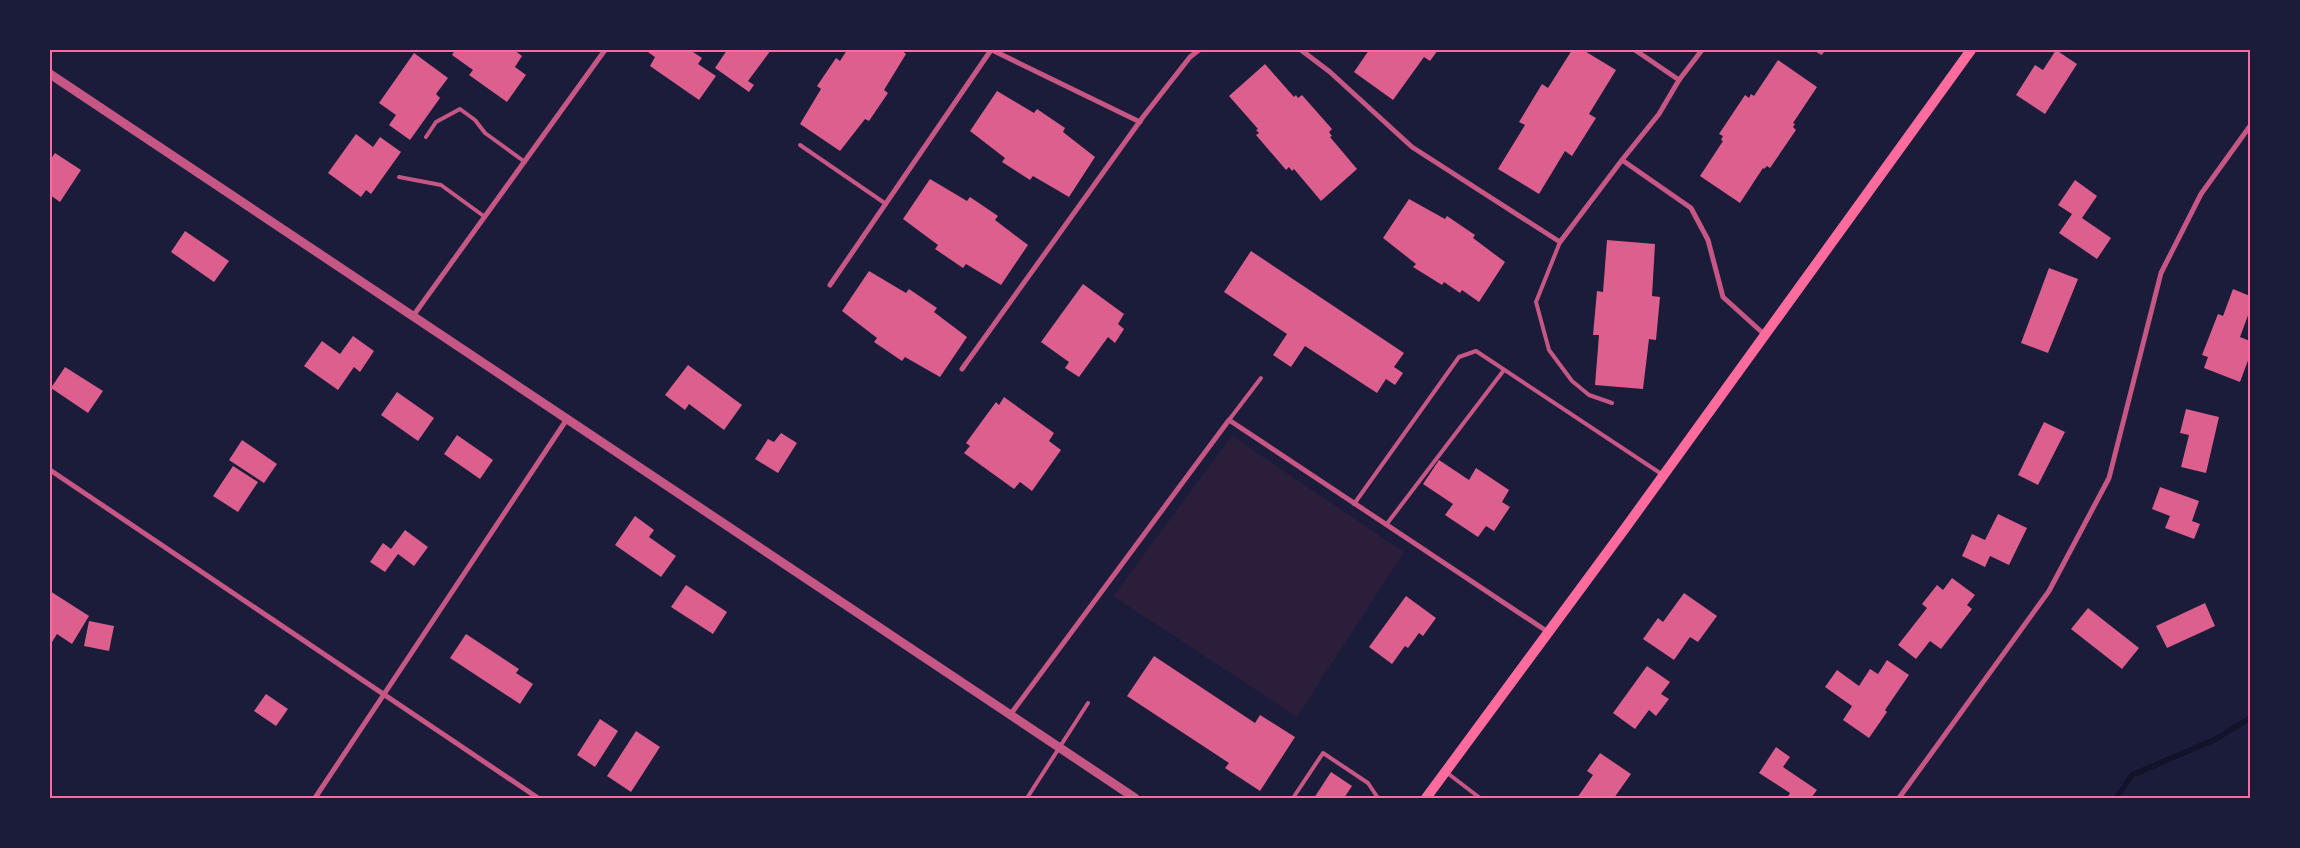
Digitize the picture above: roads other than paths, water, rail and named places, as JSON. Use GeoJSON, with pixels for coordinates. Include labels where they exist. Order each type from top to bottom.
{"type":"FeatureCollection","features":[{"type":"Feature","properties":{"kind":"main road"},"geometry":{"type":"LineString","coordinates":[[1426,798],[1971,50]]}},
{"type":"Feature","properties":{"kind":"street"},"geometry":{"type":"LineString","coordinates":[[413,316],[605,50]]}},
{"type":"Feature","properties":{"kind":"street"},"geometry":{"type":"LineString","coordinates":[[830,285],[992,50],[1140,122]]}},
{"type":"Feature","properties":{"kind":"street"},"geometry":{"type":"LineString","coordinates":[[962,369],[1140,122],[1190,57],[1199,50]]}},
{"type":"Feature","properties":{"kind":"street"},"geometry":{"type":"LineString","coordinates":[[1301,50],[1309,52],[1412,146],[1560,242],[1622,160],[1660,114],[1679,80],[1702,50]]}},
{"type":"Feature","properties":{"kind":"street"},"geometry":{"type":"LineString","coordinates":[[1635,50],[1679,80]]}},
{"type":"Feature","properties":{"kind":"street"},"geometry":{"type":"LineString","coordinates":[[50,74],[1135,798]]}},
{"type":"Feature","properties":{"kind":"street"},"geometry":{"type":"LineString","coordinates":[[1899,798],[2050,591],[2108,478],[2161,274],[2201,194],[2250,126]]}},
{"type":"Feature","properties":{"kind":"street"},"geometry":{"type":"LineString","coordinates":[[1622,160],[1691,208],[1708,240],[1724,297],[1765,335]]}},
{"type":"Feature","properties":{"kind":"street"},"geometry":{"type":"LineString","coordinates":[[315,798],[567,419]]}},
{"type":"Feature","properties":{"kind":"street"},"geometry":{"type":"LineString","coordinates":[[1010,715],[1229,420],[1548,632]]}},
{"type":"Feature","properties":{"kind":"street"},"geometry":{"type":"LineString","coordinates":[[50,470],[538,798]]}},
{"type":"Feature","properties":{"kind":"lane"},"geometry":{"type":"LineString","coordinates":[[426,137],[436,122],[460,109],[475,120],[485,134],[526,162]]}},
{"type":"Feature","properties":{"kind":"lane"},"geometry":{"type":"LineString","coordinates":[[800,145],[886,204]]}},
{"type":"Feature","properties":{"kind":"lane"},"geometry":{"type":"LineString","coordinates":[[399,177],[441,185],[485,217]]}},
{"type":"Feature","properties":{"kind":"lane"},"geometry":{"type":"LineString","coordinates":[[1560,242],[1536,302],[1549,350],[1572,381],[1588,395],[1612,403]]}},
{"type":"Feature","properties":{"kind":"lane"},"geometry":{"type":"LineString","coordinates":[[1354,504],[1459,357],[1476,352],[1663,475]]}},
{"type":"Feature","properties":{"kind":"lane"},"geometry":{"type":"LineString","coordinates":[[1386,525],[1504,370]]}},
{"type":"Feature","properties":{"kind":"lane"},"geometry":{"type":"LineString","coordinates":[[1229,420],[1261,378]]}},
{"type":"Feature","properties":{"kind":"lane"},"geometry":{"type":"LineString","coordinates":[[1028,798],[1088,704]]}},
{"type":"Feature","properties":{"kind":"lane"},"geometry":{"type":"LineString","coordinates":[[1293,798],[1323,753],[1368,783],[1378,798]]}},
{"type":"Feature","properties":{"kind":"lane"},"geometry":{"type":"LineString","coordinates":[[1445,772],[1480,798]]}},
{"type":"Feature","properties":{"kind":"waterway"},"geometry":{"type":"LineString","coordinates":[[2116,798],[2132,775],[2216,739],[2250,718]]}}]}
